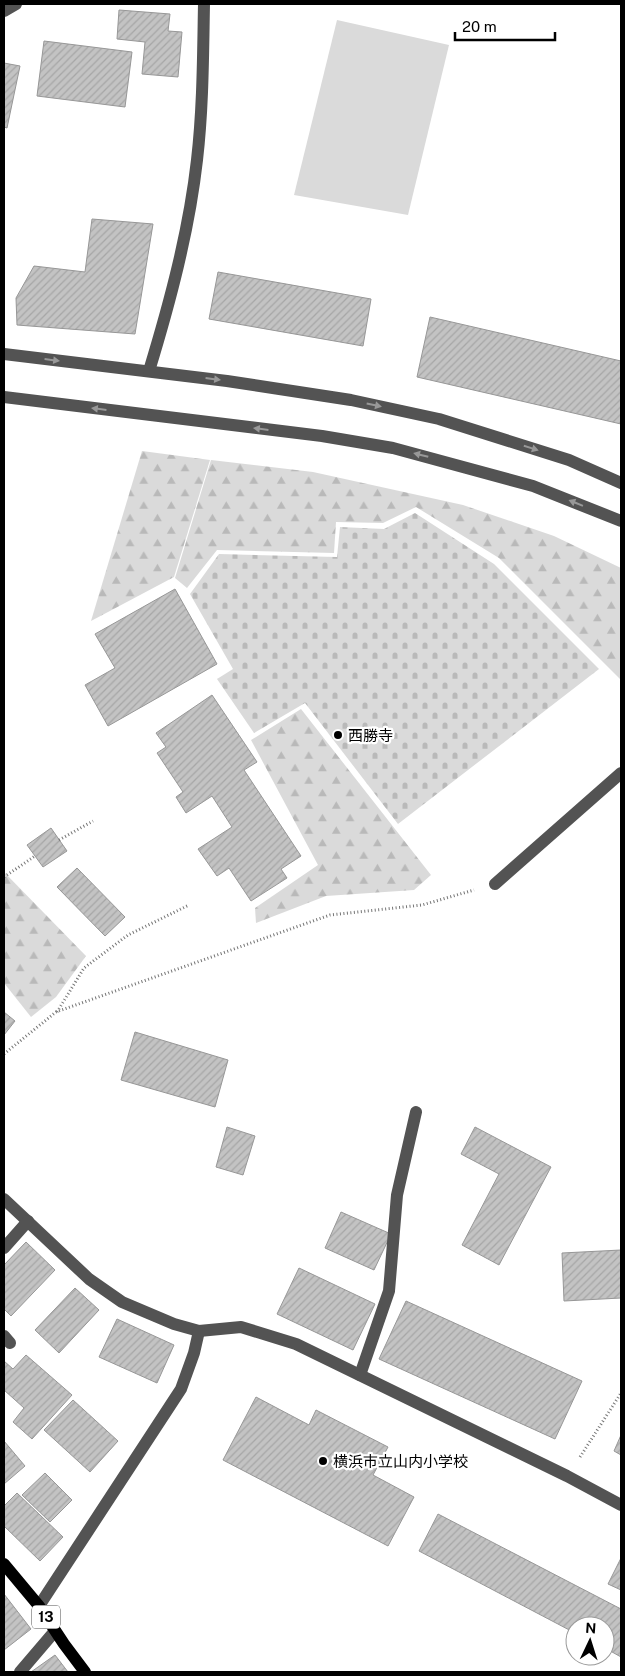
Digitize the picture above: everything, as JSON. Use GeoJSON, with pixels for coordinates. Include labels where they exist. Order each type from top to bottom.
{"type":"FeatureCollection","features":[{"type":"Feature","properties":{"kind":"main road","name":"13"},"geometry":{"type":"LineString","coordinates":[[4,1564],[39,1606],[85,1672]]}},
{"type":"Feature","properties":{"kind":"street"},"geometry":{"type":"LineString","coordinates":[[4,11],[16,4]]}},
{"type":"Feature","properties":{"kind":"street"},"geometry":{"type":"LineString","coordinates":[[149,371],[164,320],[187,224],[197,159],[204,4]]}},
{"type":"Feature","properties":{"kind":"street"},"geometry":{"type":"LineString","coordinates":[[4,354],[227,381],[351,400],[439,419],[568,460],[621,483]]}},
{"type":"Feature","properties":{"kind":"street"},"geometry":{"type":"LineString","coordinates":[[5,399],[322,436],[393,448],[533,486],[621,521]]}},
{"type":"Feature","properties":{"kind":"street"},"geometry":{"type":"LineString","coordinates":[[496,884],[621,773]]}},
{"type":"Feature","properties":{"kind":"street"},"geometry":{"type":"LineString","coordinates":[[360,1376],[389,1291],[397,1194],[416,1112]]}},
{"type":"Feature","properties":{"kind":"street"},"geometry":{"type":"LineString","coordinates":[[4,1199],[89,1279],[122,1302],[174,1324],[199,1331],[241,1328],[296,1344],[567,1476],[621,1506]]}},
{"type":"Feature","properties":{"kind":"street"},"geometry":{"type":"LineString","coordinates":[[4,1248],[28,1221]]}},
{"type":"Feature","properties":{"kind":"street"},"geometry":{"type":"LineString","coordinates":[[39,1606],[181,1389],[194,1353],[199,1331]]}},
{"type":"Feature","properties":{"kind":"street"},"geometry":{"type":"LineString","coordinates":[[20,1672],[55,1631]]}},
{"type":"Feature","properties":{"kind":"path"},"geometry":{"type":"LineString","coordinates":[[59,840],[93,821]]}},
{"type":"Feature","properties":{"kind":"path"},"geometry":{"type":"LineString","coordinates":[[4,877],[35,856]]}},
{"type":"Feature","properties":{"kind":"path"},"geometry":{"type":"LineString","coordinates":[[56,1012],[330,914],[422,905],[496,884]]}},
{"type":"Feature","properties":{"kind":"path"},"geometry":{"type":"LineString","coordinates":[[4,1054],[56,1012],[84,968],[128,935],[189,905]]}},
{"type":"Feature","properties":{"kind":"path"},"geometry":{"type":"LineString","coordinates":[[567,1476],[621,1393]]}},
{"type":"Feature","properties":{"kind":"green space"},"geometry":{"type":"Polygon","coordinates":[[[337,20],[449,45],[408,215],[294,195],[337,20]]]}},
{"type":"Feature","properties":{"kind":"green space"},"geometry":{"type":"Polygon","coordinates":[[[142,451],[210,460],[174,577],[91,621],[142,451]]]}},
{"type":"Feature","properties":{"kind":"green space"},"geometry":{"type":"Polygon","coordinates":[[[211,460],[313,472],[463,505],[554,536],[621,568],[621,680],[499,558],[416,507],[383,523],[336,522],[334,553],[217,550],[187,588],[175,578],[211,460]]]}},
{"type":"Feature","properties":{"kind":"green space"},"geometry":{"type":"Polygon","coordinates":[[[415,513],[494,564],[599,669],[398,824],[305,703],[254,733],[217,679],[233,669],[190,594],[219,554],[337,557],[340,527],[384,529],[415,513]]]}},
{"type":"Feature","properties":{"kind":"green space"},"geometry":{"type":"Polygon","coordinates":[[[301,709],[431,875],[414,890],[326,896],[256,923],[255,908],[318,865],[251,740],[301,709]]]}},
{"type":"Feature","properties":{"kind":"green space"},"geometry":{"type":"Polygon","coordinates":[[[4,872],[86,956],[56,997],[31,1017],[4,983],[4,872]]]}},
{"type":"Feature","properties":{"kind":"building"},"geometry":{"type":"Polygon","coordinates":[[[119,10],[170,14],[168,31],[182,32],[178,77],[142,74],[145,42],[117,39],[119,10]]]}},
{"type":"Feature","properties":{"kind":"building"},"geometry":{"type":"Polygon","coordinates":[[[44,41],[132,52],[125,107],[37,96],[44,41]]]}},
{"type":"Feature","properties":{"kind":"building"},"geometry":{"type":"Polygon","coordinates":[[[4,63],[20,66],[7,128],[4,127],[4,63]]]}},
{"type":"Feature","properties":{"kind":"building"},"geometry":{"type":"Polygon","coordinates":[[[92,219],[153,224],[135,334],[17,325],[16,298],[34,266],[85,272],[92,219]]]}},
{"type":"Feature","properties":{"kind":"building"},"geometry":{"type":"Polygon","coordinates":[[[218,272],[371,299],[363,346],[209,319],[218,272]]]}},
{"type":"Feature","properties":{"kind":"building"},"geometry":{"type":"Polygon","coordinates":[[[430,317],[621,361],[621,424],[417,377],[430,317]]]}},
{"type":"Feature","properties":{"kind":"building"},"geometry":{"type":"Polygon","coordinates":[[[175,589],[217,664],[108,726],[85,685],[115,668],[95,634],[175,589]]]}},
{"type":"Feature","properties":{"kind":"building"},"geometry":{"type":"Polygon","coordinates":[[[212,695],[257,762],[244,770],[301,856],[281,869],[287,878],[251,901],[229,868],[217,876],[198,849],[232,827],[212,796],[186,813],[176,797],[183,792],[157,753],[166,747],[156,733],[212,695]]]}},
{"type":"Feature","properties":{"kind":"building"},"geometry":{"type":"Polygon","coordinates":[[[51,828],[67,851],[43,867],[27,845],[51,828]]]}},
{"type":"Feature","properties":{"kind":"building"},"geometry":{"type":"Polygon","coordinates":[[[77,868],[125,917],[105,936],[57,887],[77,868]]]}},
{"type":"Feature","properties":{"kind":"building"},"geometry":{"type":"Polygon","coordinates":[[[4,1012],[15,1021],[4,1035],[4,1012]]]}},
{"type":"Feature","properties":{"kind":"building"},"geometry":{"type":"Polygon","coordinates":[[[135,1032],[228,1060],[215,1107],[121,1080],[135,1032]]]}},
{"type":"Feature","properties":{"kind":"building"},"geometry":{"type":"Polygon","coordinates":[[[227,1127],[255,1136],[243,1175],[216,1167],[227,1127]]]}},
{"type":"Feature","properties":{"kind":"building"},"geometry":{"type":"Polygon","coordinates":[[[475,1127],[551,1167],[499,1265],[462,1245],[499,1174],[461,1154],[475,1127]]]}},
{"type":"Feature","properties":{"kind":"building"},"geometry":{"type":"Polygon","coordinates":[[[341,1212],[391,1234],[374,1270],[325,1248],[341,1212]]]}},
{"type":"Feature","properties":{"kind":"building"},"geometry":{"type":"Polygon","coordinates":[[[26,1242],[55,1270],[11,1316],[4,1309],[4,1265],[26,1242]]]}},
{"type":"Feature","properties":{"kind":"building"},"geometry":{"type":"Polygon","coordinates":[[[621,1250],[621,1298],[564,1301],[562,1253],[621,1250]]]}},
{"type":"Feature","properties":{"kind":"building"},"geometry":{"type":"Polygon","coordinates":[[[299,1268],[375,1304],[353,1350],[277,1314],[299,1268]]]}},
{"type":"Feature","properties":{"kind":"building"},"geometry":{"type":"Polygon","coordinates":[[[75,1288],[99,1310],[59,1353],[35,1330],[75,1288]]]}},
{"type":"Feature","properties":{"kind":"building"},"geometry":{"type":"Polygon","coordinates":[[[406,1301],[582,1381],[555,1439],[379,1359],[406,1301]]]}},
{"type":"Feature","properties":{"kind":"building"},"geometry":{"type":"Polygon","coordinates":[[[117,1319],[174,1345],[157,1383],[99,1357],[117,1319]]]}},
{"type":"Feature","properties":{"kind":"building"},"geometry":{"type":"Polygon","coordinates":[[[26,1355],[72,1395],[32,1439],[13,1422],[24,1408],[4,1390],[4,1361],[13,1369],[26,1355]]]}},
{"type":"Feature","properties":{"kind":"building"},"geometry":{"type":"Polygon","coordinates":[[[256,1397],[309,1425],[316,1410],[388,1447],[373,1475],[414,1497],[388,1546],[223,1460],[256,1397]]]}},
{"type":"Feature","properties":{"kind":"building"},"geometry":{"type":"Polygon","coordinates":[[[73,1400],[118,1441],[90,1472],[44,1430],[73,1400]]]}},
{"type":"Feature","properties":{"kind":"building"},"geometry":{"type":"Polygon","coordinates":[[[621,1435],[621,1455],[614,1451],[621,1435]]]}},
{"type":"Feature","properties":{"kind":"building"},"geometry":{"type":"Polygon","coordinates":[[[4,1441],[25,1466],[4,1484],[4,1441]]]}},
{"type":"Feature","properties":{"kind":"building"},"geometry":{"type":"Polygon","coordinates":[[[45,1473],[72,1500],[50,1522],[22,1495],[45,1473]]]}},
{"type":"Feature","properties":{"kind":"building"},"geometry":{"type":"Polygon","coordinates":[[[17,1493],[63,1537],[40,1561],[4,1526],[4,1506],[17,1493]]]}},
{"type":"Feature","properties":{"kind":"building"},"geometry":{"type":"Polygon","coordinates":[[[438,1514],[621,1609],[621,1657],[615,1654],[615,1616],[565,1616],[565,1628],[419,1551],[438,1514]]]}},
{"type":"Feature","properties":{"kind":"building"},"geometry":{"type":"Polygon","coordinates":[[[621,1558],[621,1590],[608,1584],[621,1558]]]}},
{"type":"Feature","properties":{"kind":"building"},"geometry":{"type":"Polygon","coordinates":[[[4,1594],[31,1629],[4,1650],[4,1594]]]}},
{"type":"Feature","properties":{"kind":"building"},"geometry":{"type":"Polygon","coordinates":[[[55,1655],[68,1672],[31,1672],[55,1655]]]}},
{"type":"Feature","properties":{"kind":"place","name":"西勝寺"},"geometry":{"type":"Point","coordinates":[338,735]}},
{"type":"Feature","properties":{"kind":"place","name":"横浜市立山内小学校"},"geometry":{"type":"Point","coordinates":[323,1461]}}]}
